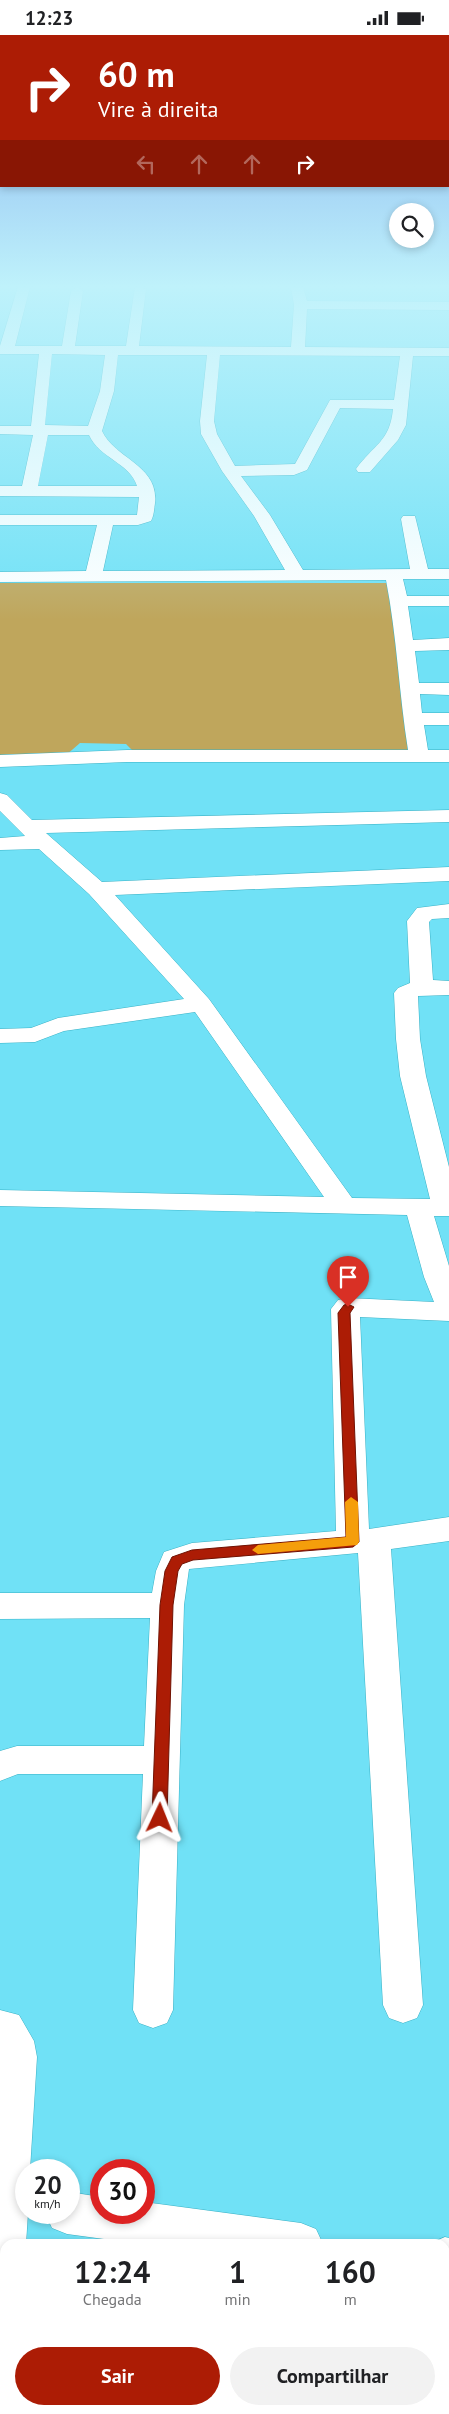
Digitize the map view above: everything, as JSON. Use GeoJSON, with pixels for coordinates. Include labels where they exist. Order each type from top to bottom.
{"type":"FeatureCollection","features":[{"type":"Feature","properties":{"kind":"street"},"geometry":{"type":"LineString","coordinates":[[29,491],[41,430],[38,425],[41,398]]}},
{"type":"Feature","properties":{"kind":"street"},"geometry":{"type":"LineString","coordinates":[[0,520],[145,518],[147,491],[142,476],[96,439],[94,431],[105,398]]}},
{"type":"Feature","properties":{"kind":"street"},"geometry":{"type":"LineString","coordinates":[[210,398],[209,434],[230,471],[262,515],[298,575]]}},
{"type":"Feature","properties":{"kind":"street"},"geometry":{"type":"LineString","coordinates":[[364,469],[393,437],[399,425],[401,398]]}},
{"type":"Feature","properties":{"kind":"street"},"geometry":{"type":"LineString","coordinates":[[230,471],[294,470],[301,467],[335,403],[400,405]]}},
{"type":"Feature","properties":{"kind":"street"},"geometry":{"type":"LineString","coordinates":[[0,430],[94,431]]}},
{"type":"Feature","properties":{"kind":"street"},"geometry":{"type":"LineString","coordinates":[[0,491],[147,491]]}},
{"type":"Feature","properties":{"kind":"street"},"geometry":{"type":"LineString","coordinates":[[409,519],[420,574]]}},
{"type":"Feature","properties":{"kind":"street"},"geometry":{"type":"LineString","coordinates":[[93,578],[106,520]]}},
{"type":"Feature","properties":{"kind":"street"},"geometry":{"type":"LineString","coordinates":[[0,577],[394,576],[449,574]]}},
{"type":"Feature","properties":{"kind":"street"},"geometry":{"type":"LineString","coordinates":[[394,576],[400,601],[412,719],[419,756]]}},
{"type":"Feature","properties":{"kind":"street"},"geometry":{"type":"LineString","coordinates":[[400,601],[449,601]]}},
{"type":"Feature","properties":{"kind":"street"},"geometry":{"type":"LineString","coordinates":[[405,646],[449,643]]}},
{"type":"Feature","properties":{"kind":"street"},"geometry":{"type":"LineString","coordinates":[[409,688],[449,689]]}},
{"type":"Feature","properties":{"kind":"street"},"geometry":{"type":"LineString","coordinates":[[412,719],[449,719]]}},
{"type":"Feature","properties":{"kind":"street"},"geometry":{"type":"LineString","coordinates":[[0,761],[127,756],[449,756]]}},
{"type":"Feature","properties":{"kind":"street"},"geometry":{"type":"LineString","coordinates":[[0,799],[36,835],[97,889],[201,1004],[343,1205]]}},
{"type":"Feature","properties":{"kind":"street"},"geometry":{"type":"LineString","coordinates":[[0,844],[36,835],[156,822],[449,815]]}},
{"type":"Feature","properties":{"kind":"street"},"geometry":{"type":"LineString","coordinates":[[97,889],[449,874]]}},
{"type":"Feature","properties":{"kind":"street"},"geometry":{"type":"LineString","coordinates":[[422,988],[418,921],[425,913],[449,911]]}},
{"type":"Feature","properties":{"kind":"street"},"geometry":{"type":"LineString","coordinates":[[0,1198],[448,1208],[413,1076],[408,1039],[406,993],[413,989],[449,988]]}},
{"type":"Feature","properties":{"kind":"street"},"geometry":{"type":"LineString","coordinates":[[0,1035],[34,1035],[58,1025],[201,1004]]}},
{"type":"Feature","properties":{"kind":"street"},"geometry":{"type":"LineString","coordinates":[[418,1207],[438,1277],[449,1303]]}},
{"type":"Feature","properties":{"kind":"street"},"geometry":{"type":"LineString","coordinates":[[403,2005],[345,1309],[348,1307],[449,1312]]}},
{"type":"Feature","properties":{"kind":"street"},"geometry":{"type":"LineString","coordinates":[[153,2010],[166,1605],[172,1571],[176,1561],[192,1555],[363,1541],[449,1529]]}},
{"type":"Feature","properties":{"kind":"street"},"geometry":{"type":"LineString","coordinates":[[0,1606],[166,1605]]}},
{"type":"Feature","properties":{"kind":"street"},"geometry":{"type":"LineString","coordinates":[[0,1766],[17,1761],[162,1760]]}},
{"type":"Feature","properties":{"kind":"street"},"geometry":{"type":"LineString","coordinates":[[0,2028],[4,2028],[14,2041],[17,2057],[12,2205],[8,2239]]}},
{"type":"Feature","properties":{"kind":"street"},"geometry":{"type":"LineString","coordinates":[[80,2215],[263,2239]]}},
{"type":"Feature","properties":{"kind":"shaded area"},"geometry":{"type":"Polygon","coordinates":[[[0,583],[391,583],[411,754],[136,754],[126,744],[80,743],[65,756],[0,755],[0,583]]]}},
{"type":"Feature","properties":{"kind":"slow traffic"},"geometry":{"type":"LineString","coordinates":[[258,1550],[353,1542],[351,1502]]}},
{"type":"Feature","properties":{"kind":"route"},"geometry":{"type":"LineString","coordinates":[[160,1818],[166,1605],[172,1571],[176,1561],[192,1555],[353,1542],[344,1313],[348,1307]]}}]}
